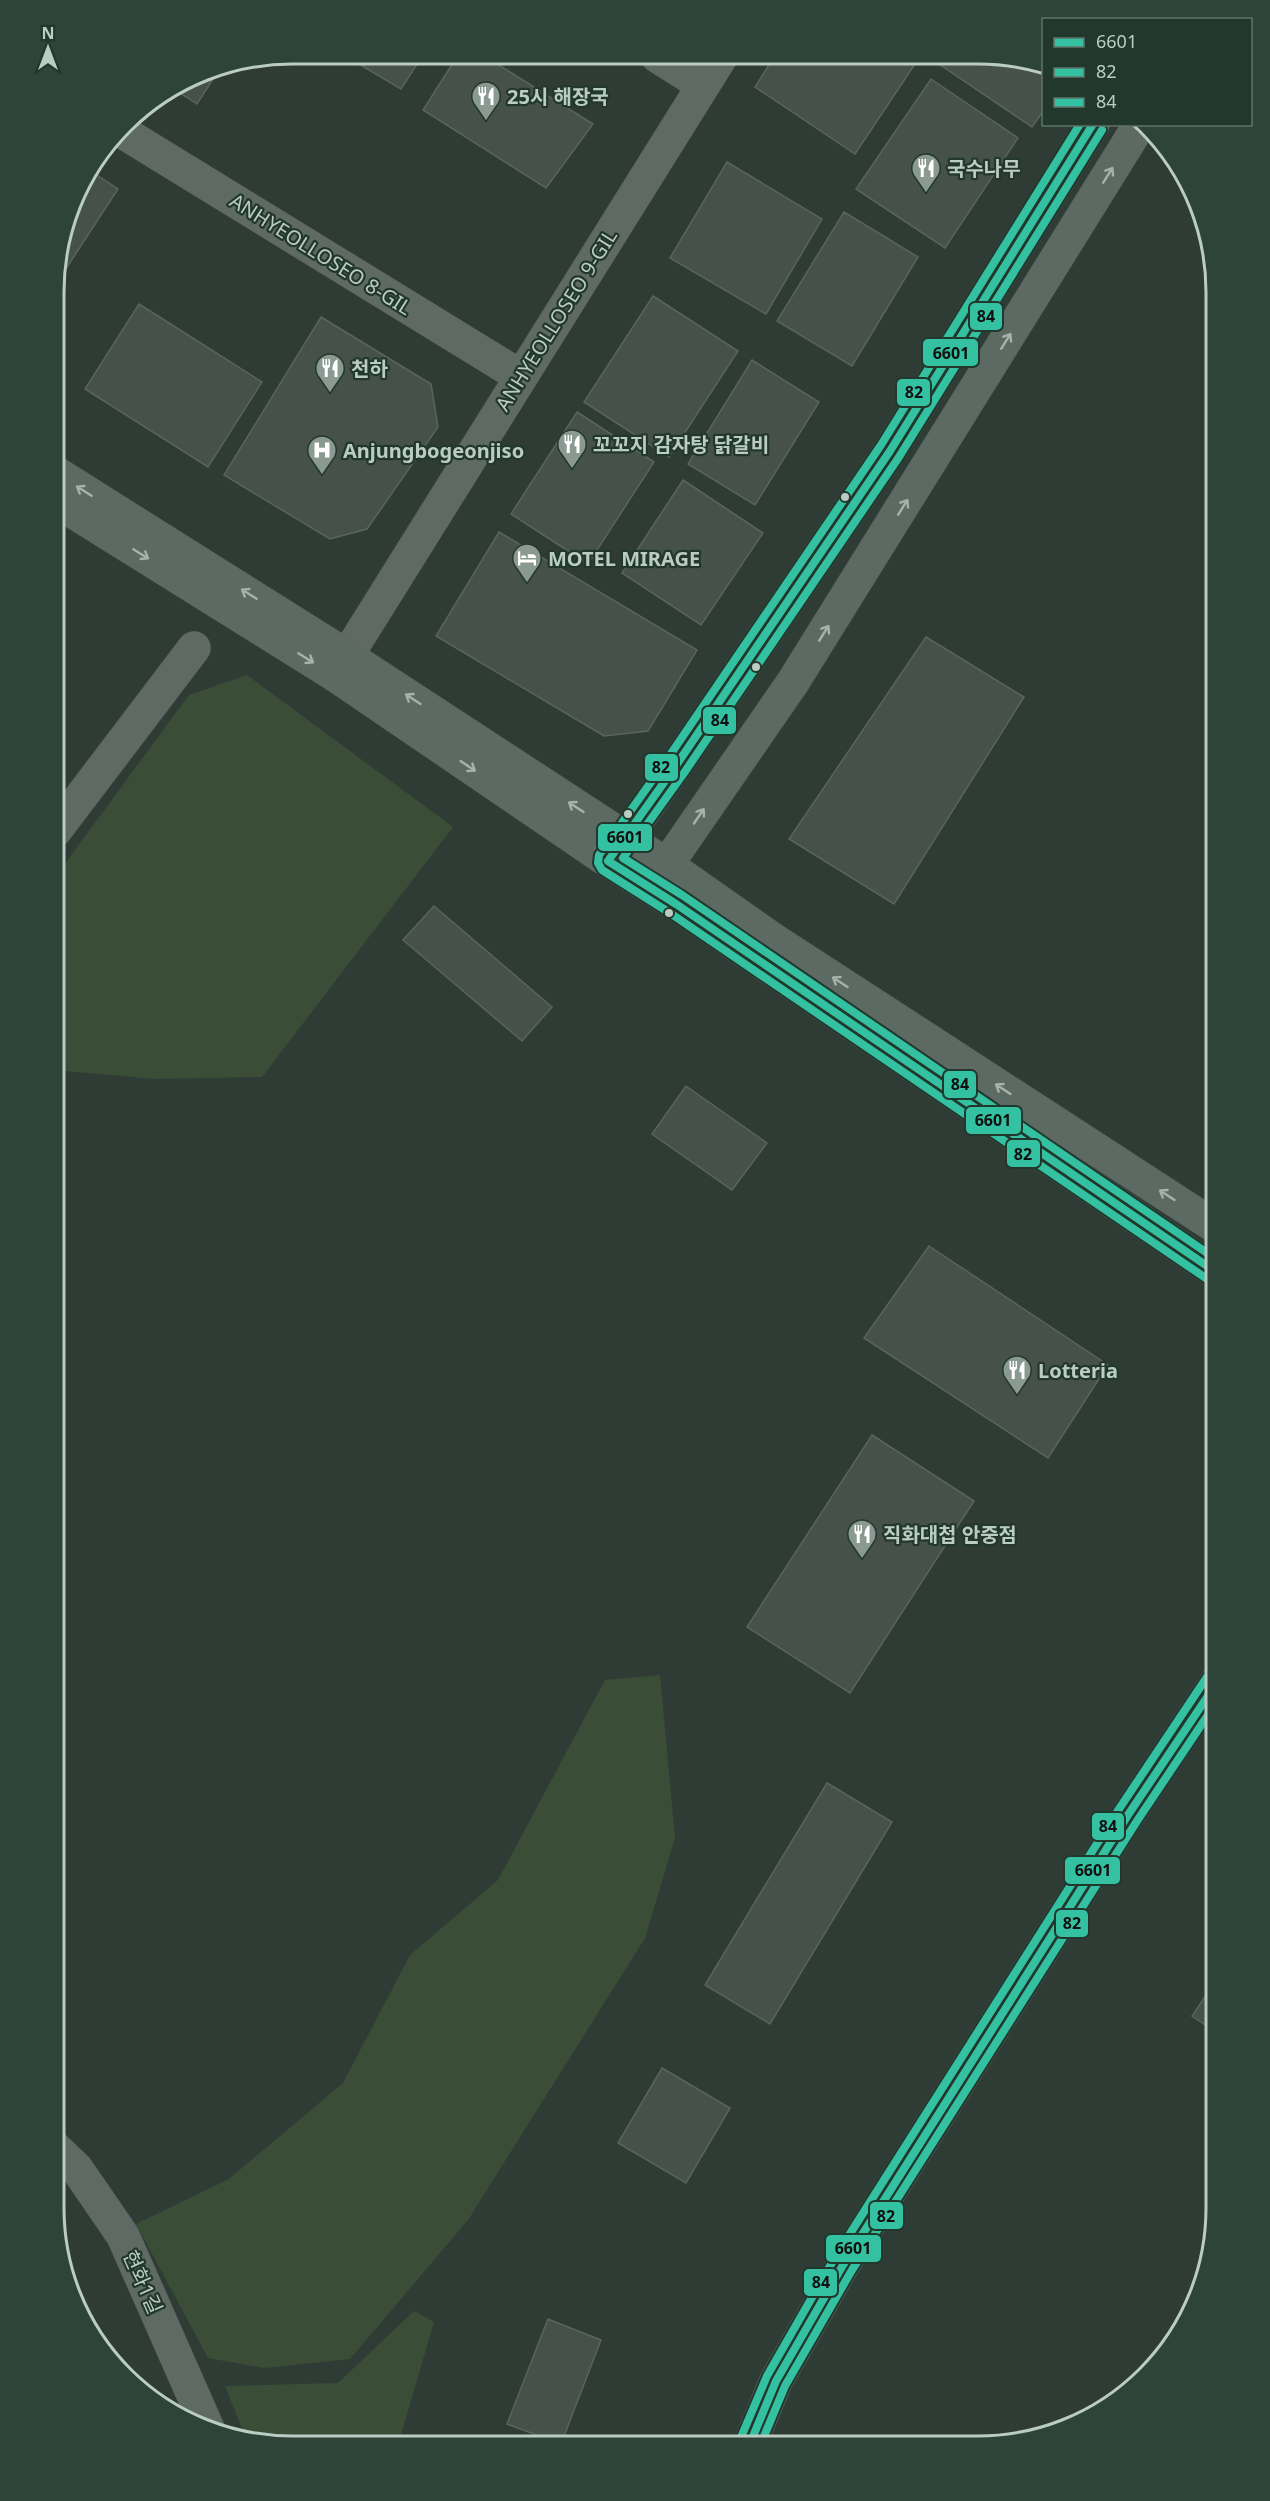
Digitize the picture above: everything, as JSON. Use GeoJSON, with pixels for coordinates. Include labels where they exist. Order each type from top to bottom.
{"type":"FeatureCollection","features":[{"type":"Feature","properties":{"kind":"street"},"geometry":{"type":"LineString","coordinates":[[670,64],[703,85]]}},
{"type":"Feature","properties":{"kind":"street","name":"ANHYEOLLOSEO 9-GIL"},"geometry":{"type":"LineString","coordinates":[[341,665],[716,64]]}},
{"type":"Feature","properties":{"kind":"street"},"geometry":{"type":"LineString","coordinates":[[616,850],[890,451],[1092,126]]}},
{"type":"Feature","properties":{"kind":"street"},"geometry":{"type":"LineString","coordinates":[[659,877],[793,682],[1137,129]]}},
{"type":"Feature","properties":{"kind":"street","name":"ANHYEOLLOSEO 8-GIL"},"geometry":{"type":"LineString","coordinates":[[127,135],[520,376]]}},
{"type":"Feature","properties":{"kind":"street"},"geometry":{"type":"LineString","coordinates":[[64,478],[659,877],[1206,1265]]}},
{"type":"Feature","properties":{"kind":"street"},"geometry":{"type":"LineString","coordinates":[[64,506],[341,665]]}},
{"type":"Feature","properties":{"kind":"street"},"geometry":{"type":"LineString","coordinates":[[64,819],[194,648]]}},
{"type":"Feature","properties":{"kind":"street"},"geometry":{"type":"LineString","coordinates":[[659,877],[771,938],[1206,1221]]}},
{"type":"Feature","properties":{"kind":"street"},"geometry":{"type":"LineString","coordinates":[[754,2436],[776,2381],[843,2265],[1128,1815],[1206,1698]]}},
{"type":"Feature","properties":{"kind":"street","name":"현화1길"},"geometry":{"type":"LineString","coordinates":[[64,2157],[76,2169],[123,2236],[203,2418]]}},
{"type":"Feature","properties":{"kind":"green space"},"geometry":{"type":"Polygon","coordinates":[[[247,675],[453,827],[262,1077],[155,1079],[64,1071],[64,865],[189,695],[247,675]]]}},
{"type":"Feature","properties":{"kind":"green space"},"geometry":{"type":"Polygon","coordinates":[[[660,1675],[675,1838],[645,1938],[468,2220],[350,2359],[265,2368],[208,2358],[136,2224],[229,2179],[343,2083],[410,1955],[498,1880],[605,1680],[660,1675]]]}},
{"type":"Feature","properties":{"kind":"green space"},"geometry":{"type":"Polygon","coordinates":[[[414,2311],[434,2322],[401,2436],[278,2436],[243,2431],[225,2386],[338,2383],[414,2311]]]}},
{"type":"Feature","properties":{"kind":"building"},"geometry":{"type":"Polygon","coordinates":[[[359,64],[417,64],[401,89],[359,64]]]}},
{"type":"Feature","properties":{"kind":"building"},"geometry":{"type":"Polygon","coordinates":[[[452,64],[497,64],[593,124],[546,188],[423,110],[452,64]]]}},
{"type":"Feature","properties":{"kind":"building"},"geometry":{"type":"Polygon","coordinates":[[[770,64],[915,64],[855,154],[755,87],[770,64]]]}},
{"type":"Feature","properties":{"kind":"building"},"geometry":{"type":"Polygon","coordinates":[[[939,64],[1007,66],[1042,74],[1042,113],[1032,127],[939,64]]]}},
{"type":"Feature","properties":{"kind":"building"},"geometry":{"type":"Polygon","coordinates":[[[213,79],[197,104],[181,94],[213,79]]]}},
{"type":"Feature","properties":{"kind":"building"},"geometry":{"type":"Polygon","coordinates":[[[931,79],[1018,138],[945,248],[856,189],[931,79]]]}},
{"type":"Feature","properties":{"kind":"building"},"geometry":{"type":"Polygon","coordinates":[[[727,162],[822,219],[766,314],[670,258],[727,162]]]}},
{"type":"Feature","properties":{"kind":"building"},"geometry":{"type":"Polygon","coordinates":[[[97,175],[118,189],[66,269],[77,219],[97,175]]]}},
{"type":"Feature","properties":{"kind":"building"},"geometry":{"type":"Polygon","coordinates":[[[844,212],[918,257],[852,366],[777,321],[844,212]]]}},
{"type":"Feature","properties":{"kind":"building"},"geometry":{"type":"Polygon","coordinates":[[[653,296],[738,351],[669,457],[584,402],[653,296]]]}},
{"type":"Feature","properties":{"kind":"building"},"geometry":{"type":"Polygon","coordinates":[[[139,304],[262,382],[208,467],[85,389],[139,304]]]}},
{"type":"Feature","properties":{"kind":"building"},"geometry":{"type":"Polygon","coordinates":[[[321,317],[431,384],[438,427],[367,529],[330,539],[224,475],[321,317]]]}},
{"type":"Feature","properties":{"kind":"building"},"geometry":{"type":"Polygon","coordinates":[[[752,360],[819,402],[755,505],[688,464],[752,360]]]}},
{"type":"Feature","properties":{"kind":"building"},"geometry":{"type":"Polygon","coordinates":[[[577,412],[654,462],[588,564],[511,514],[577,412]]]}},
{"type":"Feature","properties":{"kind":"building"},"geometry":{"type":"Polygon","coordinates":[[[683,480],[763,533],[701,625],[622,573],[683,480]]]}},
{"type":"Feature","properties":{"kind":"building","name":"MOTEL MIRAGE"},"geometry":{"type":"Polygon","coordinates":[[[499,532],[697,650],[648,731],[604,736],[436,636],[499,532]]]}},
{"type":"Feature","properties":{"kind":"building"},"geometry":{"type":"Polygon","coordinates":[[[926,637],[1024,697],[894,904],[789,839],[926,637]]]}},
{"type":"Feature","properties":{"kind":"building"},"geometry":{"type":"Polygon","coordinates":[[[434,906],[552,1007],[522,1041],[403,940],[434,906]]]}},
{"type":"Feature","properties":{"kind":"building"},"geometry":{"type":"Polygon","coordinates":[[[686,1086],[767,1143],[732,1190],[652,1134],[686,1086]]]}},
{"type":"Feature","properties":{"kind":"building"},"geometry":{"type":"Polygon","coordinates":[[[929,1246],[1108,1365],[1048,1458],[864,1338],[929,1246]]]}},
{"type":"Feature","properties":{"kind":"building"},"geometry":{"type":"Polygon","coordinates":[[[872,1435],[974,1501],[850,1693],[747,1627],[872,1435]]]}},
{"type":"Feature","properties":{"kind":"building"},"geometry":{"type":"Polygon","coordinates":[[[827,1783],[892,1822],[770,2024],[705,1985],[827,1783]]]}},
{"type":"Feature","properties":{"kind":"building"},"geometry":{"type":"Polygon","coordinates":[[[1206,1995],[1206,2025],[1192,2016],[1206,1995]]]}},
{"type":"Feature","properties":{"kind":"building"},"geometry":{"type":"Polygon","coordinates":[[[662,2068],[730,2108],[686,2183],[618,2143],[662,2068]]]}},
{"type":"Feature","properties":{"kind":"building"},"geometry":{"type":"Polygon","coordinates":[[[548,2319],[601,2340],[564,2436],[539,2436],[507,2424],[548,2319]]]}},
{"type":"Feature","properties":{"kind":"transit line","name":"82"},"geometry":{"type":"LineString","coordinates":[[1079,126],[881,445],[666,761],[599,855],[598,863],[602,870],[670,913],[1206,1278]]}},
{"type":"Feature","properties":{"kind":"transit line","name":"6601"},"geometry":{"type":"LineString","coordinates":[[1092,126],[890,451],[675,767],[608,861],[676,904],[1206,1265]]}},
{"type":"Feature","properties":{"kind":"transit line","name":"84"},"geometry":{"type":"LineString","coordinates":[[1102,130],[899,457],[684,773],[623,858],[682,895],[1206,1252]]}},
{"type":"Feature","properties":{"kind":"transit line","name":"84"},"geometry":{"type":"LineString","coordinates":[[742,2436],[767,2376],[834,2259],[1119,1809],[1206,1678]]}},
{"type":"Feature","properties":{"kind":"transit line","name":"6601"},"geometry":{"type":"LineString","coordinates":[[753,2436],[776,2381],[843,2265],[1128,1815],[1206,1699]]}},
{"type":"Feature","properties":{"kind":"transit line","name":"82"},"geometry":{"type":"LineString","coordinates":[[764,2436],[785,2386],[852,2270],[1137,1821],[1206,1718]]}},
{"type":"Feature","properties":{"kind":"place","name":"25시 해장국"},"geometry":{"type":"Point","coordinates":[486,122]}},
{"type":"Feature","properties":{"kind":"place","name":"국수나무"},"geometry":{"type":"Point","coordinates":[926,194]}},
{"type":"Feature","properties":{"kind":"place","name":"천하"},"geometry":{"type":"Point","coordinates":[330,394]}},
{"type":"Feature","properties":{"kind":"place","name":"꼬꼬지 감자탕 닭갈비"},"geometry":{"type":"Point","coordinates":[572,470]}},
{"type":"Feature","properties":{"kind":"place","name":"Anjungbogeonjiso"},"geometry":{"type":"Point","coordinates":[322,476]}},
{"type":"Feature","properties":{"kind":"place","name":"MOTEL MIRAGE"},"geometry":{"type":"Point","coordinates":[527,584]}},
{"type":"Feature","properties":{"kind":"place","name":"Lotteria"},"geometry":{"type":"Point","coordinates":[1017,1396]}},
{"type":"Feature","properties":{"kind":"place","name":"직화대첩 안중점"},"geometry":{"type":"Point","coordinates":[862,1560]}}]}
